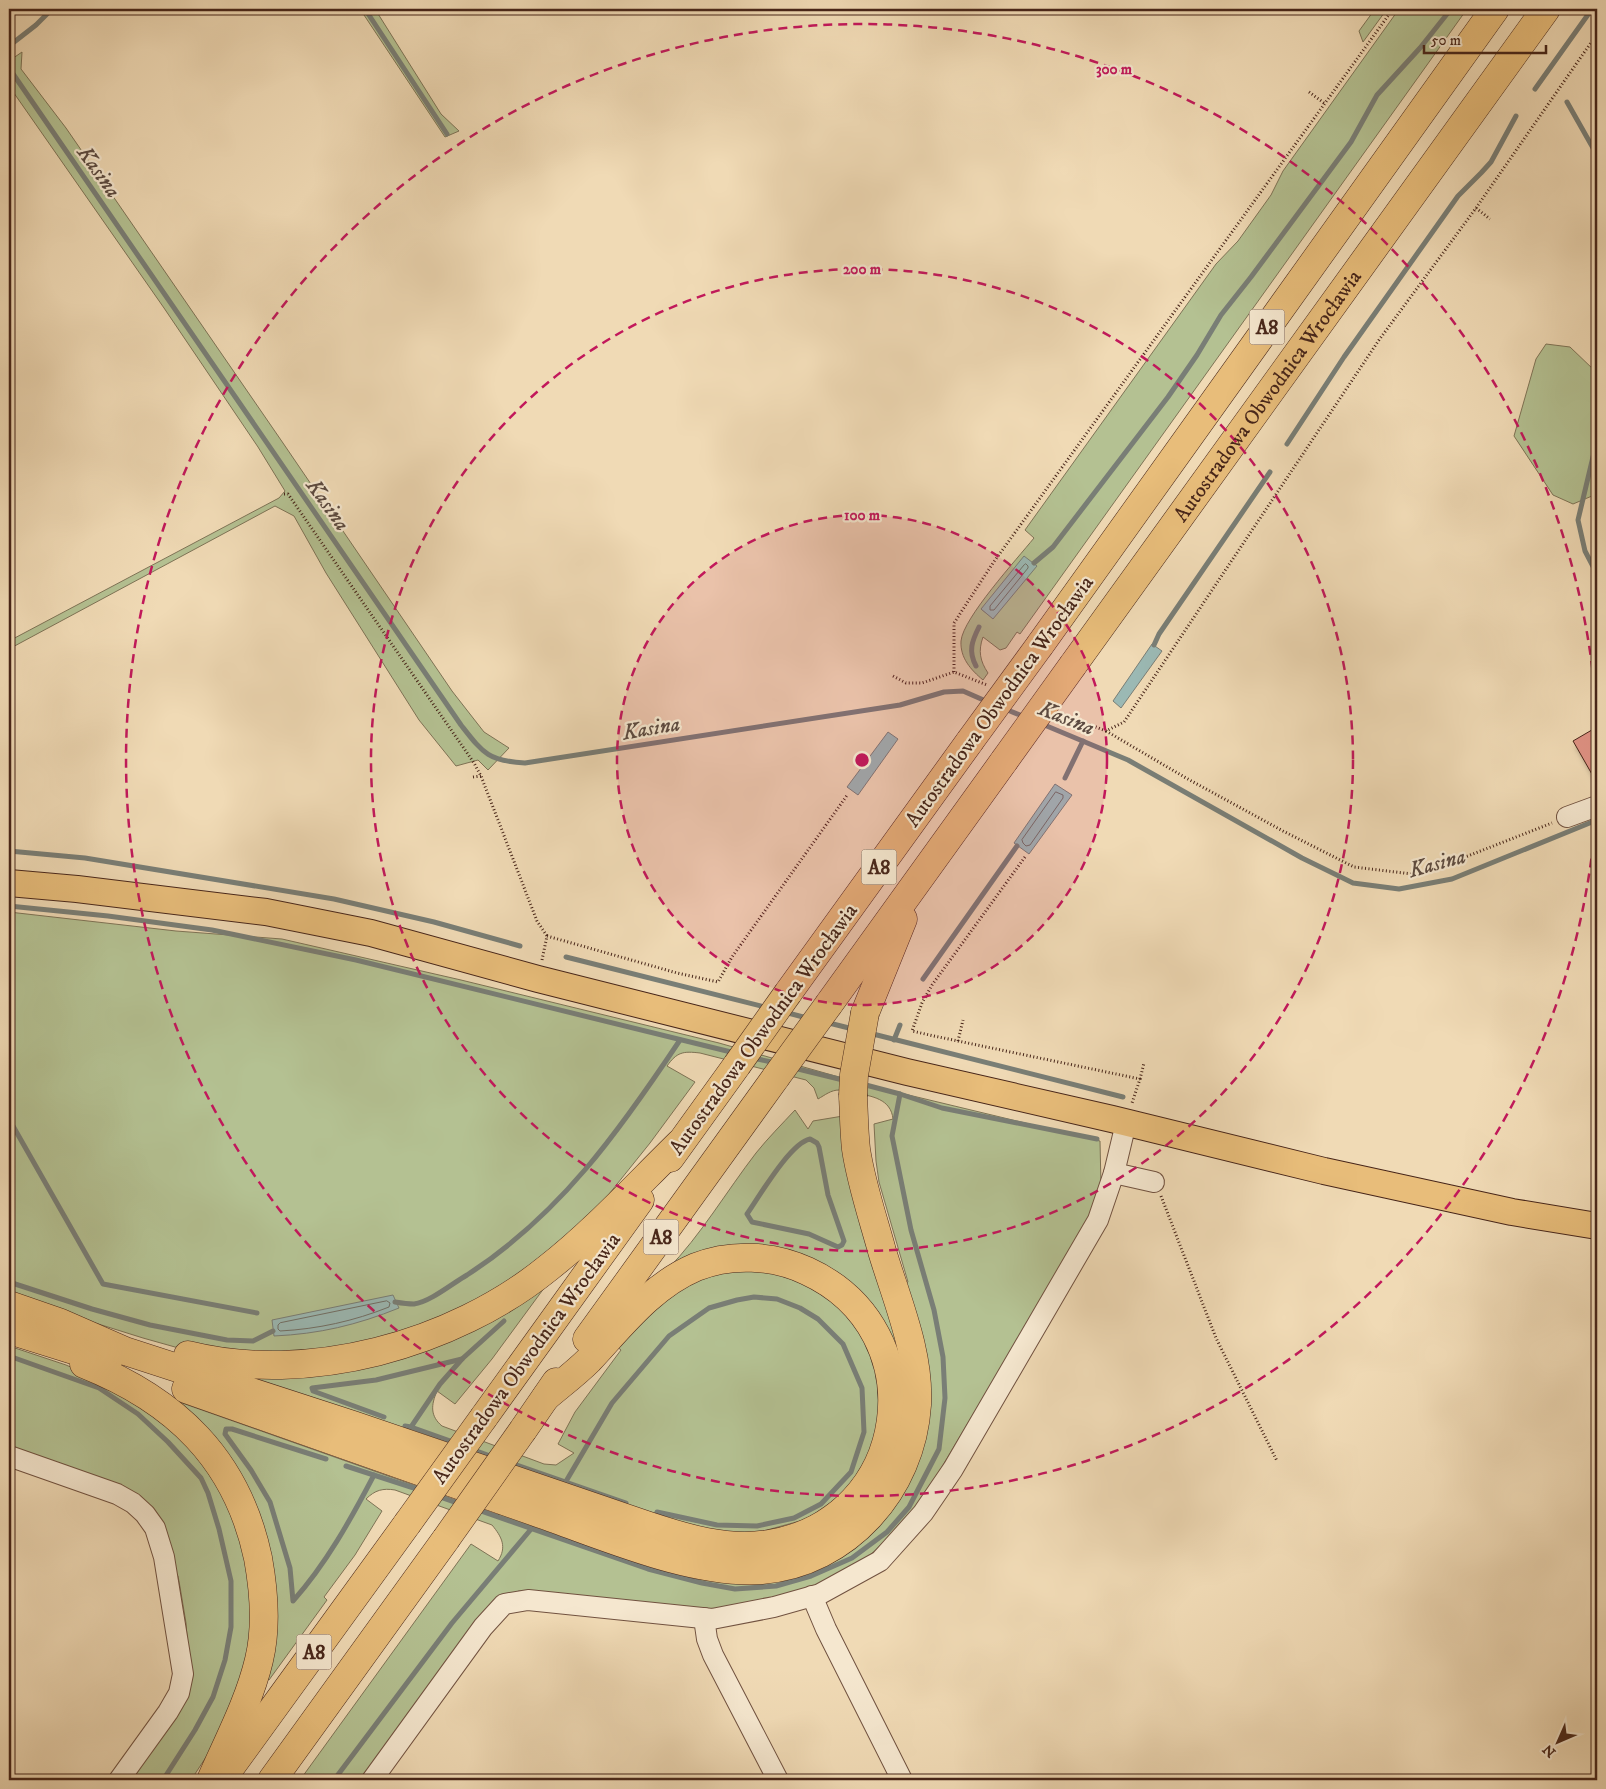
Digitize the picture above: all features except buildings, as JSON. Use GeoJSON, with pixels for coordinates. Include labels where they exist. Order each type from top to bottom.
{"type":"FeatureCollection","features":[{"type":"Feature","properties":{"kind":"highway","name":"Autostradowa Obwodnica Wrocławia"},"geometry":{"type":"LineString","coordinates":[[221,1780],[484,1418],[1495,9]]}},
{"type":"Feature","properties":{"kind":"highway","name":"Autostradowa Obwodnica Wrocławia"},"geometry":{"type":"LineString","coordinates":[[272,1780],[828,1004],[1546,9]]}},
{"type":"Feature","properties":{"kind":"highway"},"geometry":{"type":"LineString","coordinates":[[9,1332],[94,1356],[392,1462],[690,1563],[742,1570],[763,1570],[788,1565],[812,1557],[850,1535],[866,1521],[886,1498],[901,1472],[914,1432],[917,1404],[911,1345],[865,1189],[856,1148],[853,1096],[854,1075],[865,1013],[921,877]]}},
{"type":"Feature","properties":{"kind":"highway"},"geometry":{"type":"LineString","coordinates":[[61,1323],[202,1359],[234,1363],[272,1365],[320,1363],[396,1346],[439,1331],[476,1315],[549,1268],[680,1143]]}},
{"type":"Feature","properties":{"kind":"highway"},"geometry":{"type":"LineString","coordinates":[[9,1305],[61,1323],[125,1351],[344,1422],[687,1539],[744,1547],[770,1544],[793,1538],[820,1527],[842,1512],[859,1494],[876,1468],[883,1453],[892,1416],[893,1391],[891,1376],[881,1344],[857,1306],[840,1289],[820,1277],[788,1264],[778,1261],[740,1258],[718,1260],[696,1267],[675,1277],[653,1293],[587,1362],[546,1397]]}},
{"type":"Feature","properties":{"kind":"highway"},"geometry":{"type":"LineString","coordinates":[[9,1332],[113,1376],[165,1407],[183,1422],[208,1449],[227,1476],[243,1506],[253,1537],[261,1575],[264,1608],[262,1636],[259,1660],[244,1708],[211,1780]]}},
{"type":"Feature","properties":{"kind":"main road"},"geometry":{"type":"LineString","coordinates":[[9,883],[77,889],[266,912],[370,933],[538,979],[907,1072],[1324,1171],[1512,1212],[1597,1226]]}},
{"type":"Feature","properties":{"kind":"street"},"geometry":{"type":"LineString","coordinates":[[1567,817],[1597,806]]}},
{"type":"Feature","properties":{"kind":"street"},"geometry":{"type":"LineString","coordinates":[[372,1780],[482,1627],[504,1604],[528,1600],[712,1619],[820,1594],[880,1561],[923,1513],[953,1470],[1098,1220],[1114,1173],[1126,1123]]}},
{"type":"Feature","properties":{"kind":"street"},"geometry":{"type":"LineString","coordinates":[[1114,1173],[1154,1182]]}},
{"type":"Feature","properties":{"kind":"street"},"geometry":{"type":"LineString","coordinates":[[9,1456],[116,1494],[139,1509],[155,1528],[164,1557],[183,1674],[179,1693],[168,1712],[119,1780]]}},
{"type":"Feature","properties":{"kind":"street"},"geometry":{"type":"LineString","coordinates":[[812,1596],[830,1637],[902,1780]]}},
{"type":"Feature","properties":{"kind":"street"},"geometry":{"type":"LineString","coordinates":[[704,1618],[707,1639],[713,1654],[778,1780]]}},
{"type":"Feature","properties":{"kind":"path"},"geometry":{"type":"LineString","coordinates":[[9,19],[17,9]]}},
{"type":"Feature","properties":{"kind":"path"},"geometry":{"type":"LineString","coordinates":[[954,672],[954,623],[993,563],[1392,9]]}},
{"type":"Feature","properties":{"kind":"path"},"geometry":{"type":"LineString","coordinates":[[1106,731],[1124,722],[1379,340],[1476,208],[1597,34]]}},
{"type":"Feature","properties":{"kind":"path"},"geometry":{"type":"LineString","coordinates":[[1309,92],[1325,104]]}},
{"type":"Feature","properties":{"kind":"path"},"geometry":{"type":"LineString","coordinates":[[1476,208],[1490,219]]}},
{"type":"Feature","properties":{"kind":"path"},"geometry":{"type":"LineString","coordinates":[[284,494],[288,494],[474,763],[481,776],[537,921],[547,936],[677,973],[718,982],[732,957],[848,794]]}},
{"type":"Feature","properties":{"kind":"path"},"geometry":{"type":"LineString","coordinates":[[893,676],[906,683],[922,683],[954,672],[990,686]]}},
{"type":"Feature","properties":{"kind":"path"},"geometry":{"type":"LineString","coordinates":[[1062,714],[1106,731],[1282,831],[1354,867],[1412,874],[1455,861],[1567,817]]}},
{"type":"Feature","properties":{"kind":"path"},"geometry":{"type":"LineString","coordinates":[[473,777],[481,776]]}},
{"type":"Feature","properties":{"kind":"path"},"geometry":{"type":"LineString","coordinates":[[1025,857],[932,985],[912,1030],[958,1042],[1140,1079]]}},
{"type":"Feature","properties":{"kind":"path"},"geometry":{"type":"LineString","coordinates":[[538,979],[547,936]]}},
{"type":"Feature","properties":{"kind":"path"},"geometry":{"type":"LineString","coordinates":[[958,1042],[963,1020]]}},
{"type":"Feature","properties":{"kind":"path"},"geometry":{"type":"LineString","coordinates":[[1126,1123],[1144,1063]]}},
{"type":"Feature","properties":{"kind":"path"},"geometry":{"type":"LineString","coordinates":[[1154,1182],[1216,1338],[1277,1461]]}},
{"type":"Feature","properties":{"kind":"green space"},"geometry":{"type":"Polygon","coordinates":[[[360,9],[375,9],[441,114],[459,131],[445,137],[360,9]]]}},
{"type":"Feature","properties":{"kind":"green space"},"geometry":{"type":"Polygon","coordinates":[[[1375,9],[1387,9],[1363,42],[1359,31],[1375,9]]]}},
{"type":"Feature","properties":{"kind":"green space"},"geometry":{"type":"Polygon","coordinates":[[[1399,9],[1467,9],[1020,634],[1017,632],[1006,648],[1000,650],[983,637],[981,656],[988,673],[983,680],[967,663],[962,653],[961,641],[971,618],[980,604],[1034,538],[1025,530],[1216,264],[1238,241],[1271,195],[1283,171],[1399,9]],[[1036,566],[981,609],[993,618],[1036,566]]]}},
{"type":"Feature","properties":{"kind":"green space"},"geometry":{"type":"Polygon","coordinates":[[[22,52],[21,69],[66,128],[452,691],[484,732],[509,748],[488,770],[478,760],[456,766],[419,720],[326,573],[294,516],[275,506],[9,649],[9,641],[279,498],[285,491],[258,447],[164,308],[9,86],[9,61],[22,52]]]}},
{"type":"Feature","properties":{"kind":"green space"},"geometry":{"type":"Polygon","coordinates":[[[1546,344],[1570,347],[1594,370],[1597,368],[1597,481],[1592,496],[1573,504],[1553,495],[1514,436],[1536,359],[1546,344]]]}},
{"type":"Feature","properties":{"kind":"green space"},"geometry":{"type":"Polygon","coordinates":[[[9,912],[176,931],[282,939],[461,980],[719,1043],[867,1085],[1100,1141],[1101,1186],[1091,1214],[1081,1233],[924,1497],[888,1538],[870,1555],[846,1570],[787,1597],[703,1611],[519,1591],[512,1593],[499,1599],[478,1619],[366,1780],[300,1780],[471,1544],[498,1561],[503,1547],[501,1538],[492,1525],[395,1490],[387,1489],[376,1492],[366,1499],[382,1511],[355,1555],[324,1597],[327,1600],[269,1680],[264,1677],[271,1586],[168,1398],[498,1515],[502,1510],[698,1577],[912,1474],[901,1284],[908,1282],[879,1182],[876,1161],[874,1124],[893,1119],[891,1112],[885,1103],[868,1096],[836,1090],[818,1099],[814,1088],[806,1080],[700,1053],[689,1052],[677,1055],[667,1066],[695,1082],[650,1143],[597,1209],[536,1266],[427,1327],[327,1352],[208,1353],[175,1347],[9,1296],[9,912]]]}},
{"type":"Feature","properties":{"kind":"green space"},"geometry":{"type":"Polygon","coordinates":[[[795,1110],[808,1129],[813,1121],[843,1116],[848,1158],[856,1199],[897,1332],[903,1358],[906,1412],[902,1440],[893,1467],[880,1492],[863,1512],[843,1530],[820,1544],[795,1554],[768,1560],[740,1562],[712,1561],[684,1556],[578,1522],[475,1483],[365,1448],[9,1322],[9,1316],[243,1396],[452,1463],[532,1494],[677,1542],[731,1553],[766,1552],[789,1548],[822,1535],[850,1515],[866,1498],[879,1478],[893,1446],[899,1413],[898,1380],[890,1348],[875,1319],[855,1293],[828,1271],[797,1256],[781,1251],[748,1248],[714,1252],[667,1270],[702,1228],[756,1153],[795,1110]]]}},
{"type":"Feature","properties":{"kind":"green space"},"geometry":{"type":"Polygon","coordinates":[[[733,1269],[790,1275],[843,1308],[872,1352],[882,1402],[871,1451],[847,1491],[807,1519],[756,1533],[725,1533],[691,1527],[224,1371],[290,1370],[550,1280],[492,1359],[455,1404],[437,1391],[433,1410],[435,1418],[442,1426],[544,1464],[556,1465],[574,1453],[558,1444],[575,1412],[621,1350],[615,1345],[680,1286],[733,1269]]]}},
{"type":"Feature","properties":{"kind":"green space"},"geometry":{"type":"Polygon","coordinates":[[[9,1346],[66,1365],[105,1382],[185,1439],[231,1506],[254,1594],[246,1672],[212,1748],[191,1780],[127,1780],[189,1667],[186,1623],[178,1576],[172,1569],[151,1512],[9,1449],[9,1346]]]}},
{"type":"Feature","properties":{"kind":"water"},"geometry":{"type":"Polygon","coordinates":[[[1024,556],[1037,566],[993,619],[981,609],[1024,556]]]}},
{"type":"Feature","properties":{"kind":"water"},"geometry":{"type":"Polygon","coordinates":[[[1152,644],[1162,651],[1121,708],[1113,701],[1152,644]]]}},
{"type":"Feature","properties":{"kind":"water"},"geometry":{"type":"Polygon","coordinates":[[[888,732],[898,739],[858,795],[847,787],[888,732]]]}},
{"type":"Feature","properties":{"kind":"water"},"geometry":{"type":"Polygon","coordinates":[[[1055,784],[1072,795],[1029,854],[1014,843],[1055,784]]]}},
{"type":"Feature","properties":{"kind":"water"},"geometry":{"type":"Polygon","coordinates":[[[393,1295],[399,1308],[383,1314],[353,1324],[322,1331],[274,1336],[272,1320],[393,1295]]]}},
{"type":"Feature","properties":{"kind":"waterway"},"geometry":{"type":"LineString","coordinates":[[9,46],[36,25],[52,9]]}},
{"type":"Feature","properties":{"kind":"waterway"},"geometry":{"type":"LineString","coordinates":[[365,9],[447,134]]}},
{"type":"Feature","properties":{"kind":"waterway"},"geometry":{"type":"LineString","coordinates":[[1034,563],[1053,547],[1168,397],[1197,355],[1221,315],[1351,142],[1377,95],[1420,48],[1451,9]]}},
{"type":"Feature","properties":{"kind":"waterway"},"geometry":{"type":"LineString","coordinates":[[1535,89],[1592,9]]}},
{"type":"Feature","properties":{"kind":"waterway","name":"Kasina"},"geometry":{"type":"LineString","coordinates":[[9,68],[461,725],[487,754],[502,760],[525,763],[900,705],[944,692],[963,691],[988,702]]}},
{"type":"Feature","properties":{"kind":"waterway"},"geometry":{"type":"LineString","coordinates":[[1567,102],[1597,155]]}},
{"type":"Feature","properties":{"kind":"waterway"},"geometry":{"type":"LineString","coordinates":[[1287,444],[1344,357],[1458,196],[1491,162],[1516,116]]}},
{"type":"Feature","properties":{"kind":"waterway"},"geometry":{"type":"LineString","coordinates":[[1597,440],[1578,520],[1585,551],[1597,574]]}},
{"type":"Feature","properties":{"kind":"waterway"},"geometry":{"type":"LineString","coordinates":[[1154,645],[1159,634],[1270,472]]}},
{"type":"Feature","properties":{"kind":"waterway"},"geometry":{"type":"LineString","coordinates":[[976,666],[972,656],[972,646],[979,627]]}},
{"type":"Feature","properties":{"kind":"waterway","name":"Kasina"},"geometry":{"type":"LineString","coordinates":[[1005,709],[1025,717]]}},
{"type":"Feature","properties":{"kind":"waterway","name":"Kasina"},"geometry":{"type":"LineString","coordinates":[[1042,724],[1128,760],[1302,858],[1353,883],[1399,889],[1452,879],[1597,820]]}},
{"type":"Feature","properties":{"kind":"waterway"},"geometry":{"type":"LineString","coordinates":[[1065,778],[1083,741]]}},
{"type":"Feature","properties":{"kind":"waterway"},"geometry":{"type":"LineString","coordinates":[[923,979],[1017,846]]}},
{"type":"Feature","properties":{"kind":"waterway"},"geometry":{"type":"LineString","coordinates":[[9,851],[85,858],[334,899],[434,922],[520,946]]}},
{"type":"Feature","properties":{"kind":"waterway"},"geometry":{"type":"LineString","coordinates":[[9,906],[108,916],[212,930],[356,960],[735,1053]]}},
{"type":"Feature","properties":{"kind":"waterway"},"geometry":{"type":"LineString","coordinates":[[566,957],[769,1008]]}},
{"type":"Feature","properties":{"kind":"waterway"},"geometry":{"type":"LineString","coordinates":[[784,1012],[807,1018]]}},
{"type":"Feature","properties":{"kind":"waterway"},"geometry":{"type":"LineString","coordinates":[[825,1022],[853,1029]]}},
{"type":"Feature","properties":{"kind":"waterway"},"geometry":{"type":"LineString","coordinates":[[894,1040],[900,1025]]}},
{"type":"Feature","properties":{"kind":"waterway"},"geometry":{"type":"LineString","coordinates":[[869,1033],[1123,1097]]}},
{"type":"Feature","properties":{"kind":"waterway"},"geometry":{"type":"LineString","coordinates":[[395,1302],[414,1304],[434,1296],[467,1275],[531,1226],[586,1169],[611,1138],[680,1040]]}},
{"type":"Feature","properties":{"kind":"waterway"},"geometry":{"type":"LineString","coordinates":[[753,1058],[776,1063]]}},
{"type":"Feature","properties":{"kind":"waterway"},"geometry":{"type":"LineString","coordinates":[[794,1068],[847,1081]]}},
{"type":"Feature","properties":{"kind":"waterway"},"geometry":{"type":"LineString","coordinates":[[862,1084],[942,1108],[1097,1139]]}},
{"type":"Feature","properties":{"kind":"waterway"},"geometry":{"type":"LineString","coordinates":[[478,1510],[648,1569],[702,1583],[735,1589],[776,1586],[811,1576],[852,1558],[887,1532],[909,1507],[939,1449],[945,1398],[943,1357],[934,1310],[911,1230],[892,1136],[900,1094]]}},
{"type":"Feature","properties":{"kind":"waterway"},"geometry":{"type":"LineString","coordinates":[[9,1119],[103,1284],[257,1313]]}},
{"type":"Feature","properties":{"kind":"waterway"},"geometry":{"type":"LineString","coordinates":[[810,1139],[817,1143],[819,1147],[828,1195],[844,1241],[838,1247],[809,1234],[752,1222],[747,1214],[784,1160],[793,1150],[810,1139]]}},
{"type":"Feature","properties":{"kind":"waterway"},"geometry":{"type":"LineString","coordinates":[[9,1282],[92,1309],[150,1325],[227,1340],[253,1341],[273,1331]]}},
{"type":"Feature","properties":{"kind":"waterway"},"geometry":{"type":"LineString","coordinates":[[565,1483],[612,1403],[669,1336],[709,1308],[754,1297],[777,1299],[800,1308],[818,1319],[843,1344],[862,1388],[864,1432],[851,1472],[821,1504],[794,1518],[757,1526],[717,1525],[657,1512]]}},
{"type":"Feature","properties":{"kind":"waterway"},"geometry":{"type":"LineString","coordinates":[[405,1426],[411,1427],[440,1384],[462,1359],[504,1321]]}},
{"type":"Feature","properties":{"kind":"waterway"},"geometry":{"type":"LineString","coordinates":[[9,1356],[99,1388],[138,1414],[168,1442],[201,1478],[208,1493],[219,1529],[231,1581],[231,1627],[225,1660],[213,1697],[195,1730],[163,1780]]}},
{"type":"Feature","properties":{"kind":"waterway"},"geometry":{"type":"LineString","coordinates":[[384,1417],[313,1391],[312,1388],[376,1380],[462,1359]]}},
{"type":"Feature","properties":{"kind":"waterway"},"geometry":{"type":"LineString","coordinates":[[411,1427],[456,1443]]}},
{"type":"Feature","properties":{"kind":"waterway"},"geometry":{"type":"LineString","coordinates":[[326,1459],[232,1429],[226,1429],[225,1434],[251,1470],[270,1502],[290,1568],[293,1601],[327,1556],[374,1475]]}},
{"type":"Feature","properties":{"kind":"waterway"},"geometry":{"type":"LineString","coordinates":[[471,1449],[493,1457]]}},
{"type":"Feature","properties":{"kind":"waterway"},"geometry":{"type":"LineString","coordinates":[[511,1463],[626,1503]]}},
{"type":"Feature","properties":{"kind":"waterway"},"geometry":{"type":"LineString","coordinates":[[346,1466],[420,1490]]}},
{"type":"Feature","properties":{"kind":"waterway"},"geometry":{"type":"LineString","coordinates":[[437,1496],[460,1504]]}},
{"type":"Feature","properties":{"kind":"waterway"},"geometry":{"type":"LineString","coordinates":[[334,1780],[452,1623],[532,1528]]}}]}
